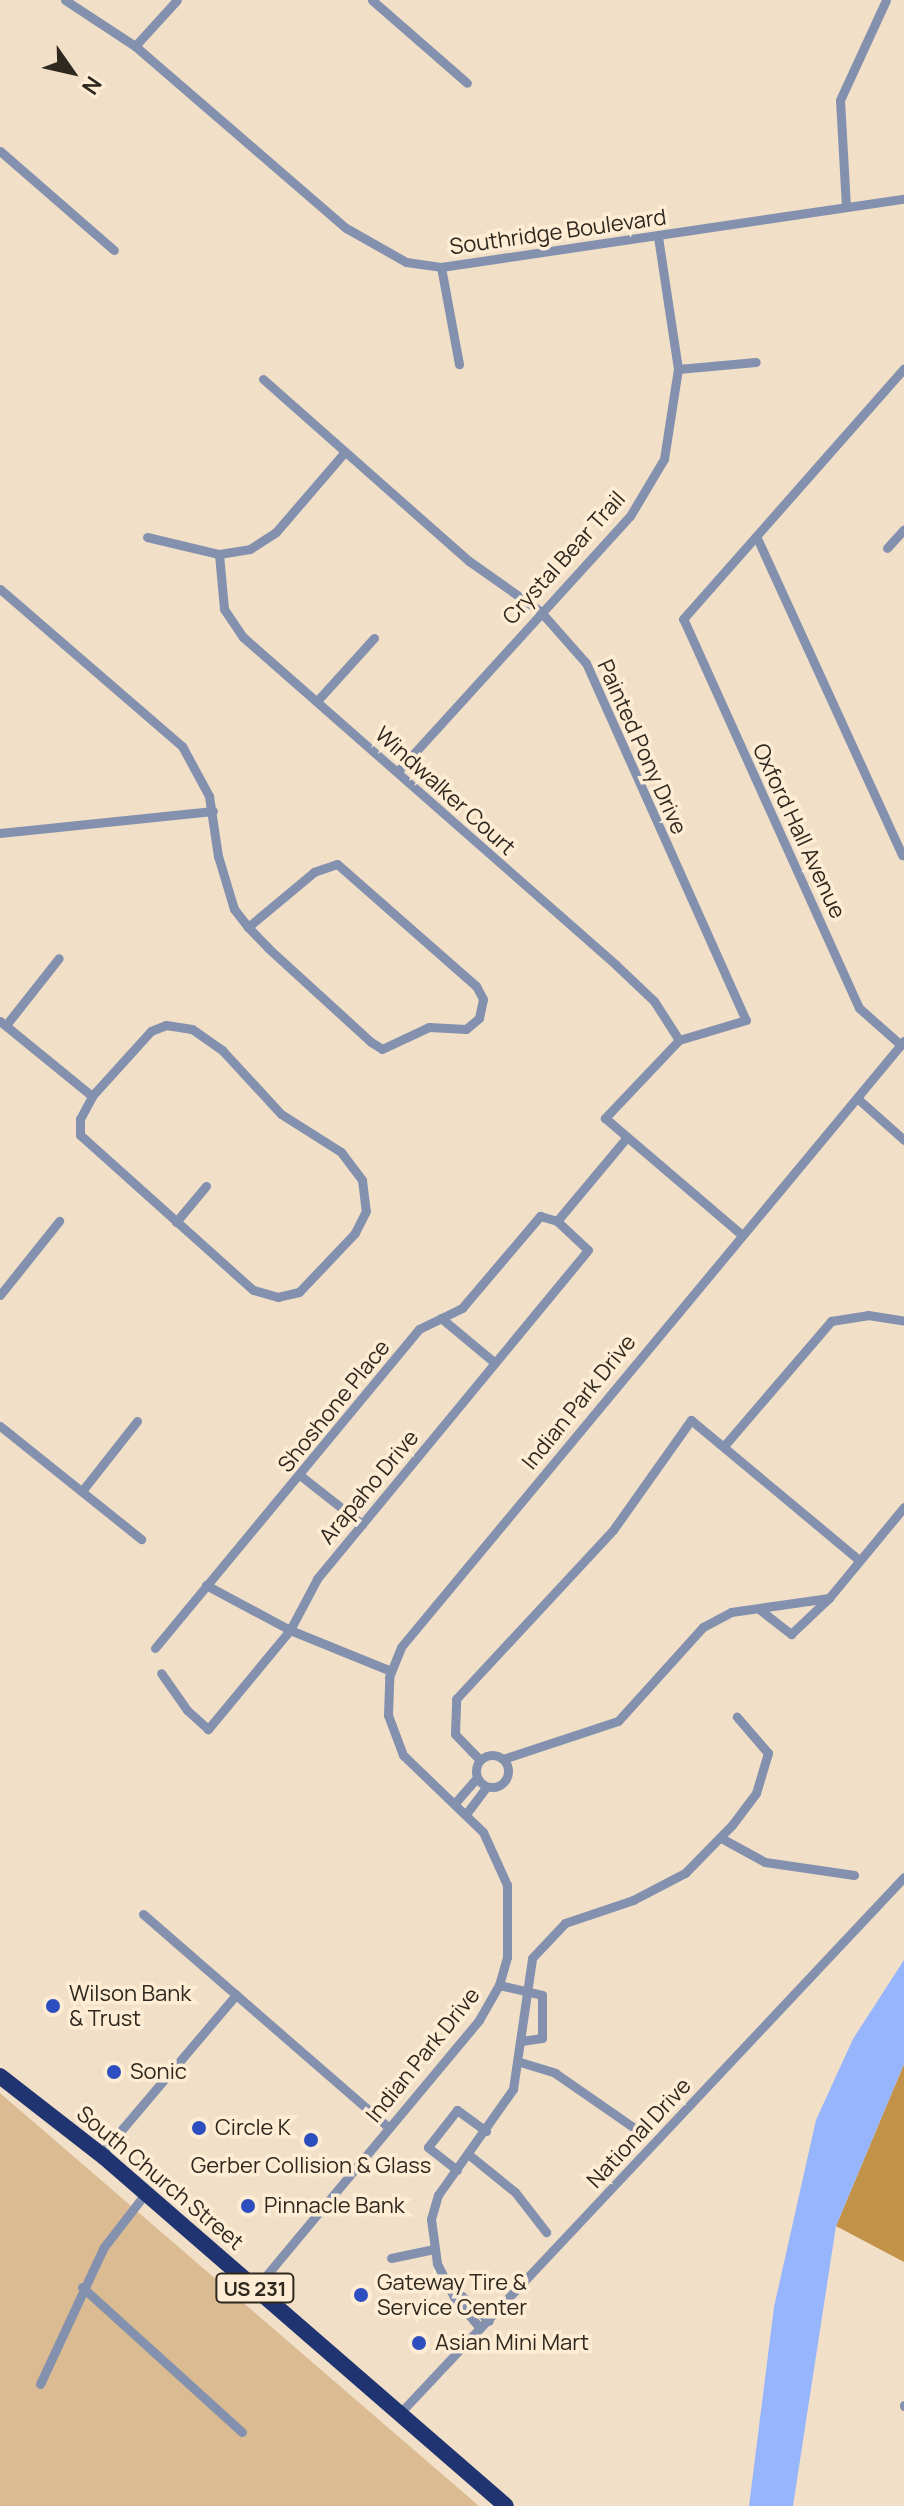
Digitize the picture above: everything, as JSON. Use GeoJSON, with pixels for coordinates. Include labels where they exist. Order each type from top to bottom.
{"type":"FeatureCollection","features":[{"type":"Feature","properties":{"kind":"highway","name":"South Church Street"},"geometry":{"type":"LineString","coordinates":[[0,2076],[101,2154],[506,2506]]}},
{"type":"Feature","properties":{"kind":"street","name":"Southridge Boulevard"},"geometry":{"type":"LineString","coordinates":[[65,0],[135,46],[346,228],[406,262],[441,267],[904,199]]}},
{"type":"Feature","properties":{"kind":"street"},"geometry":{"type":"LineString","coordinates":[[135,46],[177,0]]}},
{"type":"Feature","properties":{"kind":"street"},"geometry":{"type":"LineString","coordinates":[[372,0],[467,83]]}},
{"type":"Feature","properties":{"kind":"street"},"geometry":{"type":"LineString","coordinates":[[846,207],[840,100],[886,0]]}},
{"type":"Feature","properties":{"kind":"street"},"geometry":{"type":"LineString","coordinates":[[0,151],[114,250]]}},
{"type":"Feature","properties":{"kind":"street","name":"Crystal Bear Trail"},"geometry":{"type":"LineString","coordinates":[[397,772],[646,492],[664,459],[678,369],[658,236]]}},
{"type":"Feature","properties":{"kind":"street"},"geometry":{"type":"LineString","coordinates":[[441,267],[459,364]]}},
{"type":"Feature","properties":{"kind":"street"},"geometry":{"type":"LineString","coordinates":[[678,369],[756,362]]}},
{"type":"Feature","properties":{"kind":"street"},"geometry":{"type":"LineString","coordinates":[[902,855],[757,538],[904,368]]}},
{"type":"Feature","properties":{"kind":"street","name":"Painted Pony Drive"},"geometry":{"type":"LineString","coordinates":[[263,379],[343,454],[469,561],[540,611],[586,663],[746,1020],[679,1040]]}},
{"type":"Feature","properties":{"kind":"street"},"geometry":{"type":"LineString","coordinates":[[147,537],[219,554],[250,549],[276,532],[343,454]]}},
{"type":"Feature","properties":{"kind":"street"},"geometry":{"type":"LineString","coordinates":[[887,548],[904,529]]}},
{"type":"Feature","properties":{"kind":"street","name":"Oxford Hall Avenue"},"geometry":{"type":"LineString","coordinates":[[757,538],[683,619],[859,1008],[902,1043]]}},
{"type":"Feature","properties":{"kind":"street","name":"Windwalker Court"},"geometry":{"type":"LineString","coordinates":[[219,554],[224,609],[243,637],[616,965],[654,1001],[679,1040]]}},
{"type":"Feature","properties":{"kind":"street"},"geometry":{"type":"LineString","coordinates":[[0,589],[182,746],[201,775],[213,811],[227,889],[248,927],[382,1049],[429,1027],[466,1029],[479,1018],[483,999],[476,986],[337,864],[314,872],[248,927]]}},
{"type":"Feature","properties":{"kind":"street"},"geometry":{"type":"LineString","coordinates":[[317,701],[374,638]]}},
{"type":"Feature","properties":{"kind":"street"},"geometry":{"type":"LineString","coordinates":[[0,833],[213,811]]}},
{"type":"Feature","properties":{"kind":"street"},"geometry":{"type":"LineString","coordinates":[[59,958],[3,1023],[92,1096]]}},
{"type":"Feature","properties":{"kind":"street"},"geometry":{"type":"LineString","coordinates":[[166,1025],[192,1029],[222,1050],[281,1114],[341,1152],[362,1180],[366,1211],[324,1269],[299,1292],[278,1297],[253,1290],[176,1222],[80,1135],[80,1119],[92,1096],[151,1031],[166,1025]]}},
{"type":"Feature","properties":{"kind":"street"},"geometry":{"type":"LineString","coordinates":[[679,1040],[605,1118],[741,1234]]}},
{"type":"Feature","properties":{"kind":"street","name":"Indian Park Drive"},"geometry":{"type":"LineString","coordinates":[[255,2289],[479,2020],[499,1985],[507,1957],[507,1885],[483,1832],[403,1755],[388,1715],[391,1671],[401,1647],[902,1043]]}},
{"type":"Feature","properties":{"kind":"street"},"geometry":{"type":"LineString","coordinates":[[857,1098],[904,1140]]}},
{"type":"Feature","properties":{"kind":"street"},"geometry":{"type":"LineString","coordinates":[[557,1221],[627,1137]]}},
{"type":"Feature","properties":{"kind":"street"},"geometry":{"type":"LineString","coordinates":[[176,1222],[206,1186]]}},
{"type":"Feature","properties":{"kind":"street","name":"Shoshone Place"},"geometry":{"type":"LineString","coordinates":[[155,1648],[301,1476],[419,1329],[462,1308],[540,1216],[557,1221]]}},
{"type":"Feature","properties":{"kind":"street"},"geometry":{"type":"LineString","coordinates":[[0,1295],[59,1221]]}},
{"type":"Feature","properties":{"kind":"street","name":"Arapaho Drive"},"geometry":{"type":"LineString","coordinates":[[161,1673],[187,1710],[208,1729],[290,1630],[317,1579],[588,1250],[557,1221]]}},
{"type":"Feature","properties":{"kind":"street"},"geometry":{"type":"LineString","coordinates":[[724,1446],[831,1321],[868,1315],[904,1321]]}},
{"type":"Feature","properties":{"kind":"street"},"geometry":{"type":"LineString","coordinates":[[441,1318],[495,1363]]}},
{"type":"Feature","properties":{"kind":"street"},"geometry":{"type":"LineString","coordinates":[[480,1760],[455,1734],[456,1699],[613,1530],[691,1420],[859,1560]]}},
{"type":"Feature","properties":{"kind":"street"},"geometry":{"type":"LineString","coordinates":[[82,1491],[137,1421]]}},
{"type":"Feature","properties":{"kind":"street"},"geometry":{"type":"LineString","coordinates":[[0,1426],[141,1539]]}},
{"type":"Feature","properties":{"kind":"street"},"geometry":{"type":"LineString","coordinates":[[301,1476],[362,1524]]}},
{"type":"Feature","properties":{"kind":"street"},"geometry":{"type":"LineString","coordinates":[[759,1609],[791,1634],[829,1598],[904,1507]]}},
{"type":"Feature","properties":{"kind":"street"},"geometry":{"type":"LineString","coordinates":[[206,1585],[290,1630],[391,1671]]}},
{"type":"Feature","properties":{"kind":"street"},"geometry":{"type":"LineString","coordinates":[[480,1760],[491,1755],[503,1759],[618,1721],[703,1627],[731,1612],[829,1598]]}},
{"type":"Feature","properties":{"kind":"street"},"geometry":{"type":"LineString","coordinates":[[480,2328],[454,2297],[434,2249],[431,2219],[438,2195],[513,2089],[520,2062],[525,1991],[532,1958],[565,1923],[633,1900],[685,1873],[721,1838],[756,1793],[767,1768],[768,1753],[737,1717]]}},
{"type":"Feature","properties":{"kind":"street"},"geometry":{"type":"LineString","coordinates":[[466,1814],[486,1787],[499,1786],[507,1777],[503,1759]]}},
{"type":"Feature","properties":{"kind":"street"},"geometry":{"type":"LineString","coordinates":[[455,1803],[477,1778],[480,1760]]}},
{"type":"Feature","properties":{"kind":"street"},"geometry":{"type":"LineString","coordinates":[[477,1778],[486,1787]]}},
{"type":"Feature","properties":{"kind":"street"},"geometry":{"type":"LineString","coordinates":[[721,1838],[765,1862],[854,1875]]}},
{"type":"Feature","properties":{"kind":"street","name":"National Drive"},"geometry":{"type":"LineString","coordinates":[[400,2413],[904,1877]]}},
{"type":"Feature","properties":{"kind":"street"},"geometry":{"type":"LineString","coordinates":[[143,1914],[388,2127]]}},
{"type":"Feature","properties":{"kind":"street"},"geometry":{"type":"LineString","coordinates":[[499,1985],[542,1995],[542,2038],[521,2041]]}},
{"type":"Feature","properties":{"kind":"street"},"geometry":{"type":"LineString","coordinates":[[101,2154],[236,1995]]}},
{"type":"Feature","properties":{"kind":"street"},"geometry":{"type":"LineString","coordinates":[[520,2062],[555,2073],[633,2127]]}},
{"type":"Feature","properties":{"kind":"street"},"geometry":{"type":"LineString","coordinates":[[457,2170],[428,2147],[457,2110],[486,2131]]}},
{"type":"Feature","properties":{"kind":"street"},"geometry":{"type":"LineString","coordinates":[[468,2154],[515,2192],[546,2232]]}},
{"type":"Feature","properties":{"kind":"street"},"geometry":{"type":"LineString","coordinates":[[40,2384],[82,2287],[104,2247],[145,2194]]}},
{"type":"Feature","properties":{"kind":"street"},"geometry":{"type":"LineString","coordinates":[[391,2258],[434,2249]]}},
{"type":"Feature","properties":{"kind":"street"},"geometry":{"type":"LineString","coordinates":[[82,2287],[242,2432]]}},
{"type":"Feature","properties":{"kind":"street"},"geometry":{"type":"LineString","coordinates":[[452,2287],[489,2321]]}},
{"type":"Feature","properties":{"kind":"shaded area"},"geometry":{"type":"Polygon","coordinates":[[[904,2064],[904,2262],[836,2226],[904,2064]]]}},
{"type":"Feature","properties":{"kind":"shaded area"},"geometry":{"type":"Polygon","coordinates":[[[0,2093],[479,2506],[0,2506],[0,2093]]]}},
{"type":"Feature","properties":{"kind":"water"},"geometry":{"type":"Polygon","coordinates":[[[904,1960],[904,2064],[836,2226],[793,2506],[749,2506],[774,2307],[816,2120],[853,2039],[904,1960]]]}},
{"type":"Feature","properties":{"kind":"place","name":"Wilson Bank & Trust"},"geometry":{"type":"Point","coordinates":[53,2006]}},
{"type":"Feature","properties":{"kind":"place","name":"Sonic"},"geometry":{"type":"Point","coordinates":[114,2072]}},
{"type":"Feature","properties":{"kind":"place","name":"Circle K"},"geometry":{"type":"Point","coordinates":[199,2128]}},
{"type":"Feature","properties":{"kind":"place","name":"Gerber Collision & Glass"},"geometry":{"type":"Point","coordinates":[311,2140]}},
{"type":"Feature","properties":{"kind":"place","name":"Pinnacle Bank"},"geometry":{"type":"Point","coordinates":[248,2206]}},
{"type":"Feature","properties":{"kind":"place","name":"Gateway Tire & Service Center"},"geometry":{"type":"Point","coordinates":[361,2295]}},
{"type":"Feature","properties":{"kind":"place","name":"Asian Mini Mart"},"geometry":{"type":"Point","coordinates":[419,2343]}}]}
